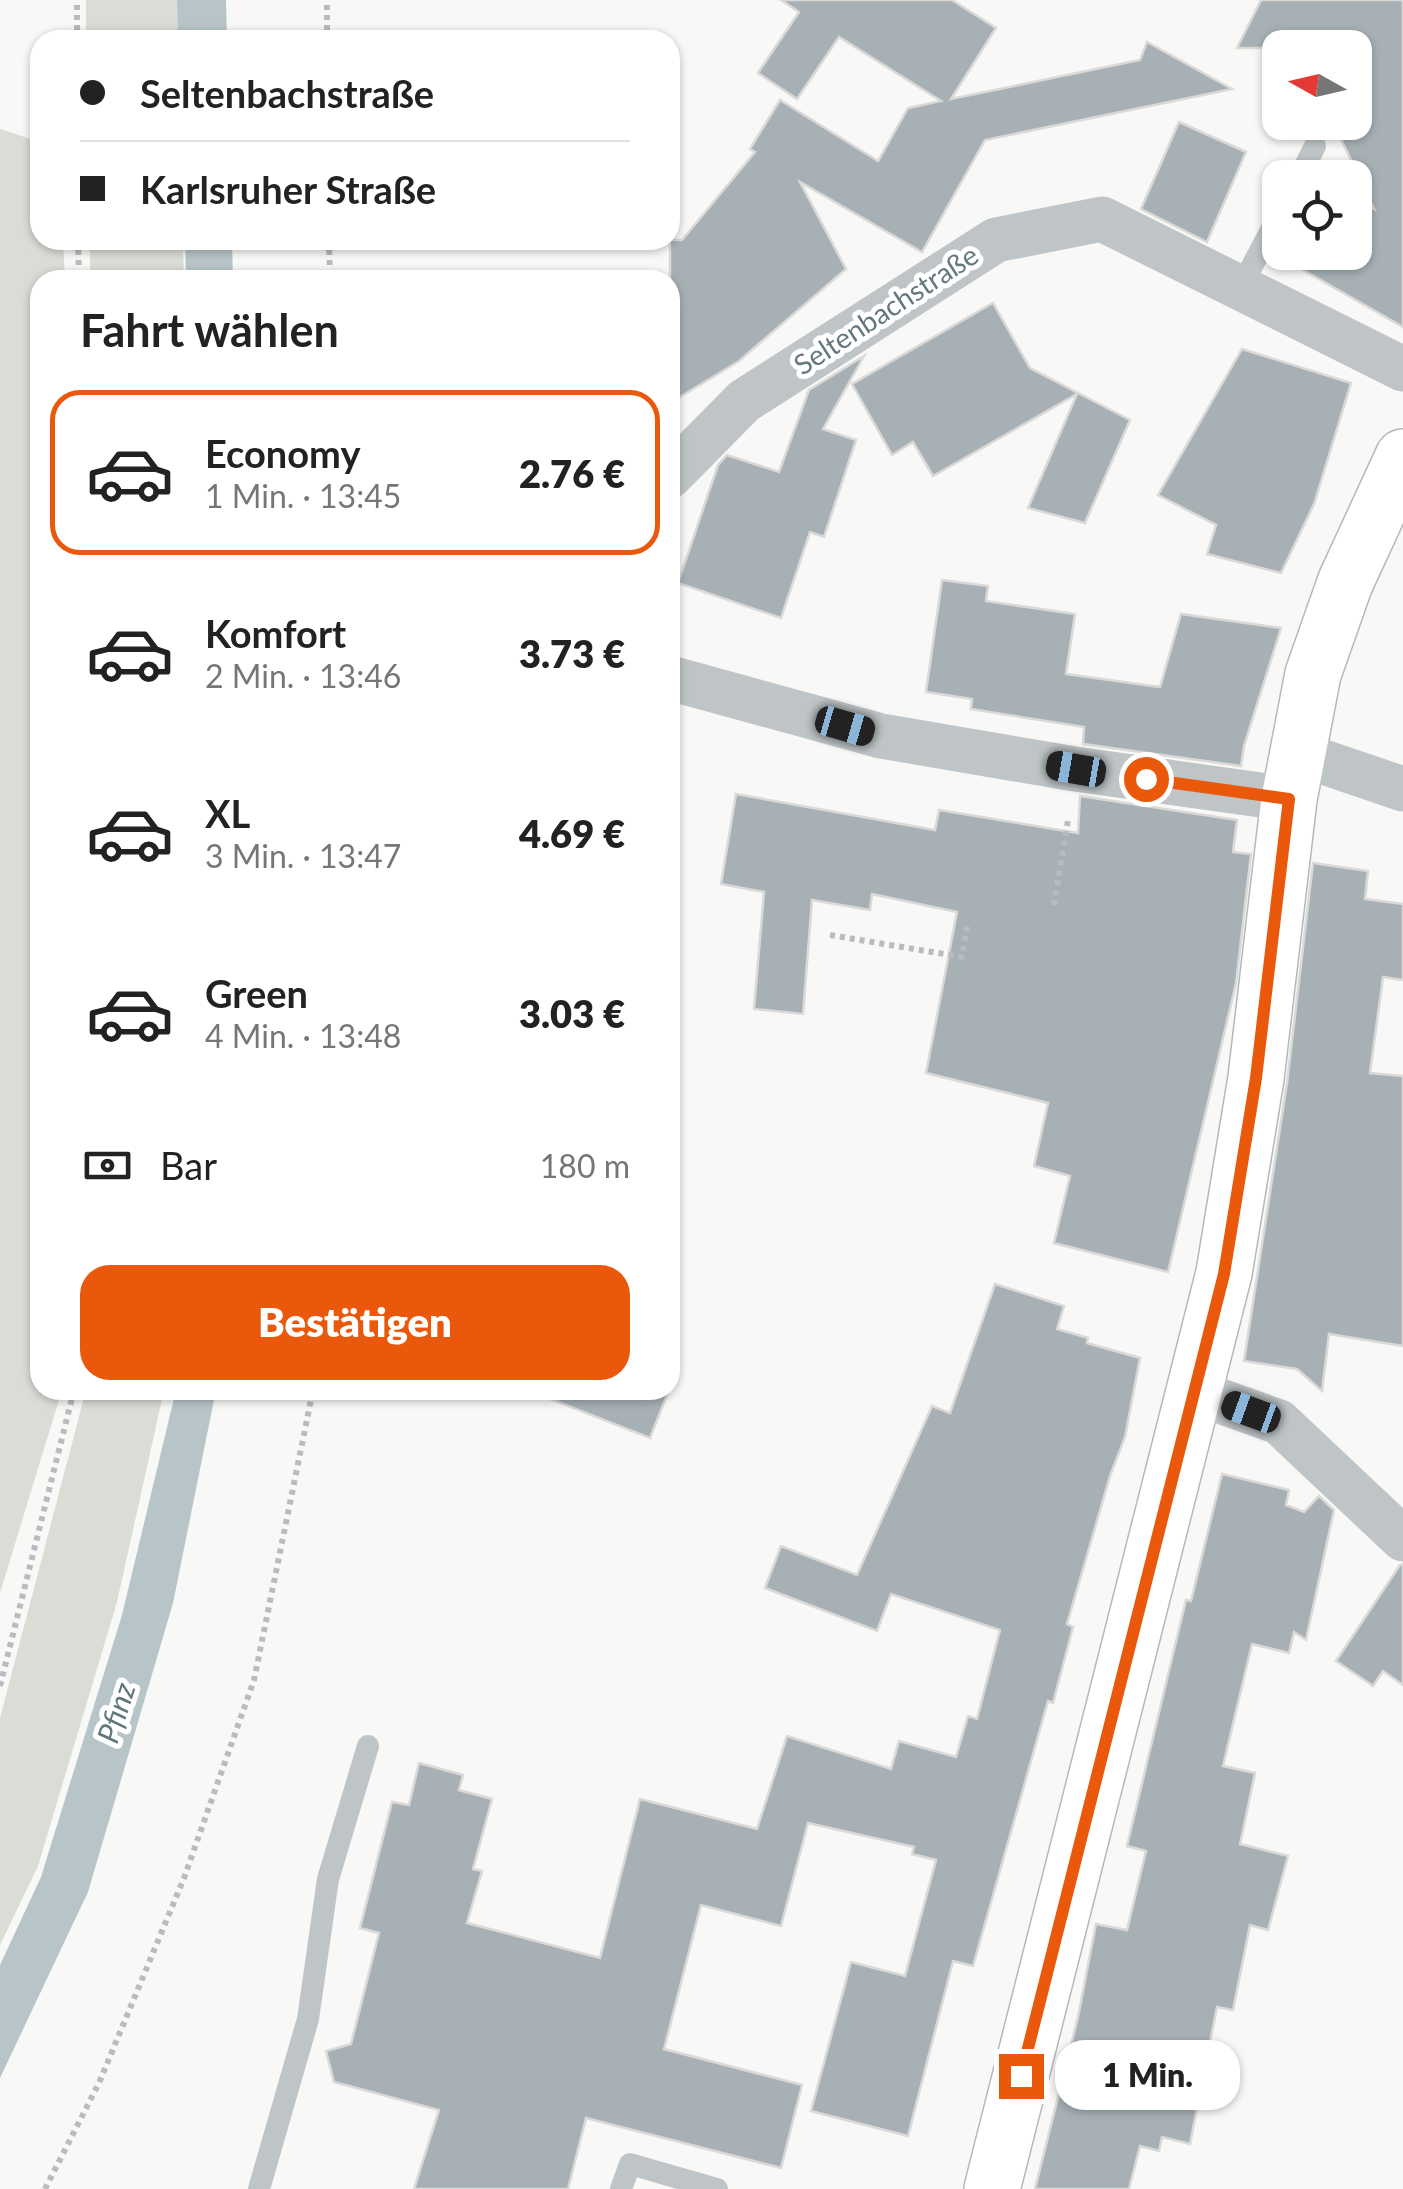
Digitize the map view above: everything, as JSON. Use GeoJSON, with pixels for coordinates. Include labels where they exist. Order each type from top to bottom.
{"type":"FeatureCollection","features":[{"type":"Feature","properties":{"kind":"main road"},"geometry":{"type":"LineString","coordinates":[[992,2189],[1224,1274],[1256,1078],[1293,776],[1313,674],[1346,582],[1392,509],[1403,457]]}},
{"type":"Feature","properties":{"kind":"street","name":"Seltenbachstraße"},"geometry":{"type":"LineString","coordinates":[[680,466],[744,401],[996,240],[1102,219],[1403,369]]}},
{"type":"Feature","properties":{"kind":"street"},"geometry":{"type":"LineString","coordinates":[[680,681],[881,736],[1076,769],[1293,776],[1403,789]]}},
{"type":"Feature","properties":{"kind":"street"},"geometry":{"type":"LineString","coordinates":[[1195,1392],[1279,1422],[1403,1539]]}},
{"type":"Feature","properties":{"kind":"lane"},"geometry":{"type":"LineString","coordinates":[[1308,160],[1315,146]]}},
{"type":"Feature","properties":{"kind":"lane"},"geometry":{"type":"LineString","coordinates":[[1241,287],[1262,247]]}},
{"type":"Feature","properties":{"kind":"lane"},"geometry":{"type":"LineString","coordinates":[[259,2189],[308,2019],[328,1880],[368,1746]]}},
{"type":"Feature","properties":{"kind":"lane"},"geometry":{"type":"LineString","coordinates":[[621,2189],[630,2164],[717,2189]]}},
{"type":"Feature","properties":{"kind":"path"},"geometry":{"type":"LineString","coordinates":[[77,0],[77,30]]}},
{"type":"Feature","properties":{"kind":"path"},"geometry":{"type":"LineString","coordinates":[[327,0],[327,30]]}},
{"type":"Feature","properties":{"kind":"path"},"geometry":{"type":"LineString","coordinates":[[1054,905],[1076,769]]}},
{"type":"Feature","properties":{"kind":"path"},"geometry":{"type":"LineString","coordinates":[[830,935],[962,957],[967,926]]}},
{"type":"Feature","properties":{"kind":"path"},"geometry":{"type":"LineString","coordinates":[[0,1686],[72,1400]]}},
{"type":"Feature","properties":{"kind":"path"},"geometry":{"type":"LineString","coordinates":[[46,2189],[98,2083],[184,1878],[254,1680],[310,1400]]}},
{"type":"Feature","properties":{"kind":"shaded area"},"geometry":{"type":"Polygon","coordinates":[[[86,0],[177,0],[178,30],[86,30],[86,0]]]}},
{"type":"Feature","properties":{"kind":"shaded area"},"geometry":{"type":"Polygon","coordinates":[[[0,129],[30,139],[30,250],[64,250],[64,270],[30,270],[30,1400],[59,1400],[0,1593],[0,129]]]}},
{"type":"Feature","properties":{"kind":"shaded area"},"geometry":{"type":"Polygon","coordinates":[[[90,250],[183,250],[184,270],[90,270],[90,250]]]}},
{"type":"Feature","properties":{"kind":"shaded area"},"geometry":{"type":"Polygon","coordinates":[[[83,1400],[162,1400],[117,1602],[38,1866],[0,1945],[0,1718],[83,1400]]]}},
{"type":"Feature","properties":{"kind":"water"},"geometry":{"type":"Polygon","coordinates":[[[177,0],[226,0],[227,30],[178,30],[177,0]]]}},
{"type":"Feature","properties":{"kind":"water"},"geometry":{"type":"Polygon","coordinates":[[[185,250],[232,250],[233,270],[186,270],[185,250]]]}},
{"type":"Feature","properties":{"kind":"water","name":"Pfinz"},"geometry":{"type":"Polygon","coordinates":[[[174,1400],[214,1400],[173,1603],[88,1892],[0,2078],[0,1965],[41,1877],[122,1615],[174,1400]]]}},
{"type":"Feature","properties":{"kind":"building"},"geometry":{"type":"Polygon","coordinates":[[[781,0],[952,0],[996,28],[951,99],[1140,60],[1147,42],[1232,89],[985,140],[922,252],[800,182],[846,269],[739,361],[680,397],[680,270],[670,270],[670,250],[680,250],[680,240],[755,152],[750,149],[780,100],[878,161],[908,108],[941,101],[839,37],[797,99],[758,73],[799,12],[781,0]]]}},
{"type":"Feature","properties":{"kind":"building"},"geometry":{"type":"Polygon","coordinates":[[[1261,0],[1403,0],[1403,327],[1303,270],[1372,270],[1372,160],[1351,160],[1341,140],[1372,140],[1372,30],[1262,30],[1262,48],[1237,48],[1261,0]]]}},
{"type":"Feature","properties":{"kind":"building"},"geometry":{"type":"Polygon","coordinates":[[[1179,122],[1246,152],[1207,242],[1141,209],[1179,122]]]}},
{"type":"Feature","properties":{"kind":"building"},"geometry":{"type":"Polygon","coordinates":[[[993,303],[1030,368],[1130,420],[1085,523],[1028,508],[1077,394],[933,476],[913,442],[892,455],[852,384],[993,303]]]}},
{"type":"Feature","properties":{"kind":"building"},"geometry":{"type":"Polygon","coordinates":[[[1242,349],[1351,383],[1314,504],[1281,573],[1207,554],[1216,525],[1158,495],[1242,349]]]}},
{"type":"Feature","properties":{"kind":"building"},"geometry":{"type":"Polygon","coordinates":[[[864,356],[823,429],[856,440],[824,537],[810,532],[781,618],[680,584],[718,465],[727,455],[779,472],[809,390],[864,356]]]}},
{"type":"Feature","properties":{"kind":"building"},"geometry":{"type":"Polygon","coordinates":[[[942,580],[988,586],[986,601],[1075,614],[1066,674],[1160,687],[1181,614],[1281,628],[1241,766],[1083,744],[1084,727],[971,709],[972,699],[926,692],[942,580]]]}},
{"type":"Feature","properties":{"kind":"building"},"geometry":{"type":"Polygon","coordinates":[[[736,794],[935,830],[939,810],[1078,833],[1080,796],[1237,820],[1233,852],[1251,854],[1236,983],[1168,1272],[1054,1243],[1070,1176],[1034,1166],[1048,1103],[926,1073],[957,912],[872,894],[870,910],[812,900],[803,1014],[754,1009],[764,892],[721,884],[736,794]]]}},
{"type":"Feature","properties":{"kind":"building"},"geometry":{"type":"Polygon","coordinates":[[[1313,863],[1368,871],[1365,899],[1403,904],[1403,980],[1383,977],[1370,1073],[1403,1076],[1403,1346],[1329,1334],[1322,1391],[1297,1369],[1244,1361],[1287,1083],[1313,863]]]}},
{"type":"Feature","properties":{"kind":"building"},"geometry":{"type":"Polygon","coordinates":[[[995,1284],[1064,1306],[1057,1329],[1088,1338],[1087,1343],[1140,1358],[1125,1437],[1067,1624],[1073,1627],[1053,1703],[1048,1701],[973,1966],[953,1961],[908,2136],[811,2111],[851,1962],[905,1976],[936,1860],[912,1854],[914,1847],[808,1823],[781,1926],[701,1905],[664,2049],[802,2085],[781,2168],[586,2118],[568,2189],[414,2189],[439,2110],[334,2082],[326,2051],[351,2044],[379,1933],[360,1928],[392,1802],[409,1805],[419,1763],[463,1775],[459,1790],[492,1799],[473,1869],[482,1871],[467,1923],[600,1958],[640,1799],[757,1829],[787,1736],[891,1769],[899,1741],[956,1757],[968,1716],[977,1719],[1000,1630],[891,1594],[877,1631],[765,1588],[781,1546],[857,1575],[932,1406],[950,1413],[995,1284]]]}},
{"type":"Feature","properties":{"kind":"building"},"geometry":{"type":"Polygon","coordinates":[[[553,1400],[665,1400],[650,1438],[553,1400]]]}},
{"type":"Feature","properties":{"kind":"building"},"geometry":{"type":"Polygon","coordinates":[[[1222,1474],[1289,1490],[1286,1505],[1304,1512],[1319,1496],[1334,1510],[1306,1640],[1294,1632],[1289,1653],[1252,1644],[1223,1766],[1255,1773],[1240,1844],[1288,1856],[1268,1930],[1250,1925],[1233,2010],[1217,2007],[1190,2144],[1162,2137],[1159,2151],[1140,2146],[1129,2189],[1035,2189],[1078,2017],[1096,1924],[1127,1930],[1146,1851],[1127,1846],[1186,1600],[1191,1601],[1222,1474]]]}},
{"type":"Feature","properties":{"kind":"building"},"geometry":{"type":"Polygon","coordinates":[[[1403,1564],[1403,1685],[1383,1671],[1373,1686],[1336,1661],[1403,1564]]]}},
{"type":"Feature","properties":{"kind":"route"},"geometry":{"type":"LineString","coordinates":[[1021,2076],[1224,1274],[1256,1078],[1289,799],[1146,779]]}}]}
